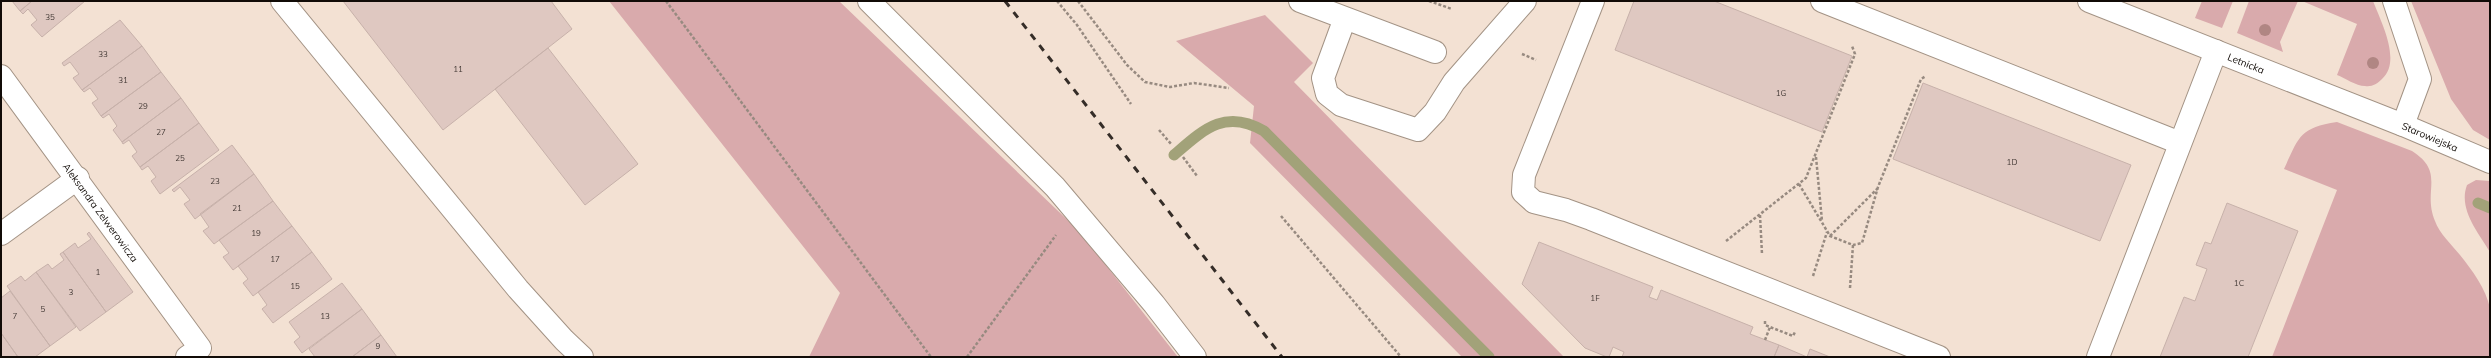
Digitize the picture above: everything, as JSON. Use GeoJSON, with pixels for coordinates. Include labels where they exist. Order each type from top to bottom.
{"type":"FeatureCollection","features":[{"type":"Feature","properties":{"kind":"street"},"geometry":{"type":"LineString","coordinates":[[282,1],[518,289],[564,340],[582,357]]}},
{"type":"Feature","properties":{"kind":"street"},"geometry":{"type":"LineString","coordinates":[[870,1],[1021,150],[1076,210],[1195,357]]}},
{"type":"Feature","properties":{"kind":"street"},"geometry":{"type":"LineString","coordinates":[[1300,1],[1435,52]]}},
{"type":"Feature","properties":{"kind":"street"},"geometry":{"type":"LineString","coordinates":[[1345,18],[1323,78],[1327,94],[1341,105],[1418,130],[1435,112],[1454,82],[1525,1]]}},
{"type":"Feature","properties":{"kind":"street"},"geometry":{"type":"LineString","coordinates":[[1593,1],[1524,175],[1523,192],[1534,202],[1566,210],[1938,357]]}},
{"type":"Feature","properties":{"kind":"street"},"geometry":{"type":"LineString","coordinates":[[1822,1],[2180,143]]}},
{"type":"Feature","properties":{"kind":"street","name":"Letnicka"},"geometry":{"type":"LineString","coordinates":[[2089,1],[2403,124]]}},
{"type":"Feature","properties":{"kind":"street","name":"Starowiejska"},"geometry":{"type":"LineString","coordinates":[[2394,1],[2420,79],[2403,124],[2490,162]]}},
{"type":"Feature","properties":{"kind":"street"},"geometry":{"type":"LineString","coordinates":[[2098,357],[2216,51]]}},
{"type":"Feature","properties":{"kind":"street","name":"Aleksandra Zelwerowicza"},"geometry":{"type":"LineString","coordinates":[[1,76],[78,178],[194,352]]}},
{"type":"Feature","properties":{"kind":"street"},"geometry":{"type":"LineString","coordinates":[[1,234],[78,178]]}},
{"type":"Feature","properties":{"kind":"path"},"geometry":{"type":"LineString","coordinates":[[666,1],[931,357]]}},
{"type":"Feature","properties":{"kind":"path"},"geometry":{"type":"LineString","coordinates":[[1058,1],[1077,25],[1131,104]]}},
{"type":"Feature","properties":{"kind":"path"},"geometry":{"type":"LineString","coordinates":[[1078,1],[1127,65],[1145,82],[1170,87],[1194,82],[1229,88]]}},
{"type":"Feature","properties":{"kind":"path"},"geometry":{"type":"LineString","coordinates":[[1429,1],[1452,9]]}},
{"type":"Feature","properties":{"kind":"path"},"geometry":{"type":"LineString","coordinates":[[1699,262],[1806,178],[1855,54],[1848,33],[1856,14]]}},
{"type":"Feature","properties":{"kind":"path"},"geometry":{"type":"LineString","coordinates":[[1799,184],[1830,236],[1853,245],[1862,243],[1878,187],[1921,78],[1943,68],[1950,52]]}},
{"type":"Feature","properties":{"kind":"path"},"geometry":{"type":"LineString","coordinates":[[1159,130],[1172,145]]}},
{"type":"Feature","properties":{"kind":"path"},"geometry":{"type":"LineString","coordinates":[[1816,155],[1822,222]]}},
{"type":"Feature","properties":{"kind":"path"},"geometry":{"type":"LineString","coordinates":[[1183,157],[1197,176]]}},
{"type":"Feature","properties":{"kind":"path"},"geometry":{"type":"LineString","coordinates":[[1830,236],[1878,187]]}},
{"type":"Feature","properties":{"kind":"path"},"geometry":{"type":"LineString","coordinates":[[967,357],[1003,310],[1023,277],[1076,210]]}},
{"type":"Feature","properties":{"kind":"path"},"geometry":{"type":"LineString","coordinates":[[1281,216],[1401,357]]}},
{"type":"Feature","properties":{"kind":"path"},"geometry":{"type":"LineString","coordinates":[[1847,321],[1853,245]]}},
{"type":"Feature","properties":{"kind":"path"},"geometry":{"type":"LineString","coordinates":[[1765,340],[1770,327]]}},
{"type":"Feature","properties":{"kind":"shaded area"},"geometry":{"type":"Polygon","coordinates":[[[609,1],[839,1],[1079,231],[1178,357],[809,357],[840,293],[609,1]]]}},
{"type":"Feature","properties":{"kind":"shaded area"},"geometry":{"type":"Polygon","coordinates":[[[2202,1],[2233,1],[2222,28],[2195,18],[2202,1]]]}},
{"type":"Feature","properties":{"kind":"shaded area"},"geometry":{"type":"Polygon","coordinates":[[[2249,1],[2298,1],[2280,42],[2283,52],[2237,33],[2249,1]]]}},
{"type":"Feature","properties":{"kind":"shaded area"},"geometry":{"type":"Polygon","coordinates":[[[2302,1],[2373,1],[2385,30],[2390,52],[2388,71],[2382,79],[2374,85],[2362,86],[2337,75],[2357,24],[2302,1]]]}},
{"type":"Feature","properties":{"kind":"shaded area"},"geometry":{"type":"Polygon","coordinates":[[[2411,1],[2490,1],[2490,140],[2473,130],[2451,99],[2411,1]]]}},
{"type":"Feature","properties":{"kind":"shaded area"},"geometry":{"type":"Polygon","coordinates":[[[1265,15],[1313,63],[1294,82],[1564,357],[1462,357],[1250,143],[1254,106],[1176,41],[1265,15]]]}},
{"type":"Feature","properties":{"kind":"shaded area"},"geometry":{"type":"Polygon","coordinates":[[[2337,122],[2412,151],[2422,159],[2428,167],[2431,175],[2431,200],[2435,221],[2443,234],[2474,273],[2488,301],[2490,308],[2490,357],[2272,357],[2337,190],[2284,169],[2297,142],[2307,131],[2324,124],[2337,122]]]}},
{"type":"Feature","properties":{"kind":"shaded area"},"geometry":{"type":"Polygon","coordinates":[[[2476,180],[2490,181],[2490,252],[2475,228],[2465,203],[2467,185],[2476,180]]]}},
{"type":"Feature","properties":{"kind":"building"},"geometry":{"type":"Polygon","coordinates":[[[12,1],[32,1],[20,11],[12,1]]]}},
{"type":"Feature","properties":{"kind":"building"},"geometry":{"type":"Polygon","coordinates":[[[32,1],[85,1],[42,37],[31,25],[37,20],[28,9],[23,14],[20,11],[32,1]]]}},
{"type":"Feature","properties":{"kind":"building"},"geometry":{"type":"Polygon","coordinates":[[[343,1],[551,1],[572,29],[443,130],[343,1]]]}},
{"type":"Feature","properties":{"kind":"building"},"geometry":{"type":"Polygon","coordinates":[[[1634,1],[1714,1],[1852,56],[1822,132],[1615,50],[1634,1]]]}},
{"type":"Feature","properties":{"kind":"building"},"geometry":{"type":"Polygon","coordinates":[[[120,20],[142,46],[82,90],[73,78],[79,74],[70,62],[64,66],[62,63],[120,20]]]}},
{"type":"Feature","properties":{"kind":"building"},"geometry":{"type":"Polygon","coordinates":[[[142,46],[161,72],[101,116],[92,103],[98,99],[90,88],[84,92],[82,90],[142,46]]]}},
{"type":"Feature","properties":{"kind":"building"},"geometry":{"type":"Polygon","coordinates":[[[548,48],[638,164],[585,205],[495,89],[548,48]]]}},
{"type":"Feature","properties":{"kind":"building"},"geometry":{"type":"Polygon","coordinates":[[[161,72],[181,98],[122,142],[113,130],[117,126],[109,114],[103,118],[101,116],[161,72]]]}},
{"type":"Feature","properties":{"kind":"building"},"geometry":{"type":"Polygon","coordinates":[[[1923,83],[2131,165],[2100,241],[1893,159],[1923,83]]]}},
{"type":"Feature","properties":{"kind":"building"},"geometry":{"type":"Polygon","coordinates":[[[181,98],[199,123],[140,167],[132,156],[137,152],[129,140],[123,144],[122,142],[181,98]]]}},
{"type":"Feature","properties":{"kind":"building"},"geometry":{"type":"Polygon","coordinates":[[[199,123],[219,150],[160,194],[151,181],[156,177],[148,166],[142,170],[140,167],[199,123]]]}},
{"type":"Feature","properties":{"kind":"building"},"geometry":{"type":"Polygon","coordinates":[[[232,145],[254,174],[195,219],[184,204],[190,200],[180,187],[174,192],[172,190],[232,145]]]}},
{"type":"Feature","properties":{"kind":"building"},"geometry":{"type":"Polygon","coordinates":[[[254,174],[273,201],[214,244],[203,231],[209,227],[200,214],[254,174]]]}},
{"type":"Feature","properties":{"kind":"building"},"geometry":{"type":"Polygon","coordinates":[[[273,201],[292,226],[233,270],[223,257],[229,253],[219,240],[273,201]]]}},
{"type":"Feature","properties":{"kind":"building"},"geometry":{"type":"Polygon","coordinates":[[[2227,203],[2298,231],[2248,357],[2160,357],[2184,297],[2195,301],[2207,269],[2196,265],[2205,242],[2211,244],[2227,203]]]}},
{"type":"Feature","properties":{"kind":"building"},"geometry":{"type":"Polygon","coordinates":[[[292,226],[312,252],[253,296],[243,283],[248,279],[238,266],[292,226]]]}},
{"type":"Feature","properties":{"kind":"building"},"geometry":{"type":"Polygon","coordinates":[[[89,232],[133,292],[106,312],[63,252],[75,243],[78,248],[91,239],[87,234],[89,232]]]}},
{"type":"Feature","properties":{"kind":"building"},"geometry":{"type":"Polygon","coordinates":[[[1539,242],[1653,287],[1649,297],[1657,300],[1661,290],[1753,327],[1750,334],[1779,345],[1774,357],[1622,357],[1624,352],[1613,347],[1609,357],[1607,357],[1585,348],[1522,284],[1539,242]]]}},
{"type":"Feature","properties":{"kind":"building"},"geometry":{"type":"Polygon","coordinates":[[[63,252],[106,312],[80,331],[36,272],[48,264],[52,269],[64,260],[60,254],[63,252]]]}},
{"type":"Feature","properties":{"kind":"building"},"geometry":{"type":"Polygon","coordinates":[[[312,252],[332,279],[273,323],[262,309],[267,305],[258,292],[312,252]]]}},
{"type":"Feature","properties":{"kind":"building"},"geometry":{"type":"Polygon","coordinates":[[[36,272],[76,327],[50,346],[7,286],[21,276],[25,281],[36,272]]]}},
{"type":"Feature","properties":{"kind":"building"},"geometry":{"type":"Polygon","coordinates":[[[342,283],[362,309],[302,353],[294,342],[300,337],[289,322],[342,283]]]}},
{"type":"Feature","properties":{"kind":"building"},"geometry":{"type":"Polygon","coordinates":[[[10,291],[50,346],[35,357],[18,357],[1,333],[1,298],[10,291]]]}},
{"type":"Feature","properties":{"kind":"building"},"geometry":{"type":"Polygon","coordinates":[[[362,309],[381,335],[352,357],[315,357],[309,349],[362,309]]]}},
{"type":"Feature","properties":{"kind":"building"},"geometry":{"type":"Polygon","coordinates":[[[1,333],[18,357],[1,357],[1,333]]]}},
{"type":"Feature","properties":{"kind":"building"},"geometry":{"type":"Polygon","coordinates":[[[381,335],[397,357],[352,357],[381,335]]]}},
{"type":"Feature","properties":{"kind":"building"},"geometry":{"type":"Polygon","coordinates":[[[1779,345],[1807,357],[1774,357],[1779,345]]]}},
{"type":"Feature","properties":{"kind":"building"},"geometry":{"type":"Polygon","coordinates":[[[1810,349],[1830,357],[1807,357],[1810,349]]]}},
{"type":"Feature","properties":{"kind":"waterway"},"geometry":{"type":"LineString","coordinates":[[1174,155],[1205,130],[1226,122],[1250,124],[1264,131],[1489,357]]}},
{"type":"Feature","properties":{"kind":"waterway"},"geometry":{"type":"LineString","coordinates":[[2478,203],[2490,208]]}},
{"type":"Feature","properties":{"kind":"railway"},"geometry":{"type":"LineString","coordinates":[[1005,1],[1282,357]]}}]}
